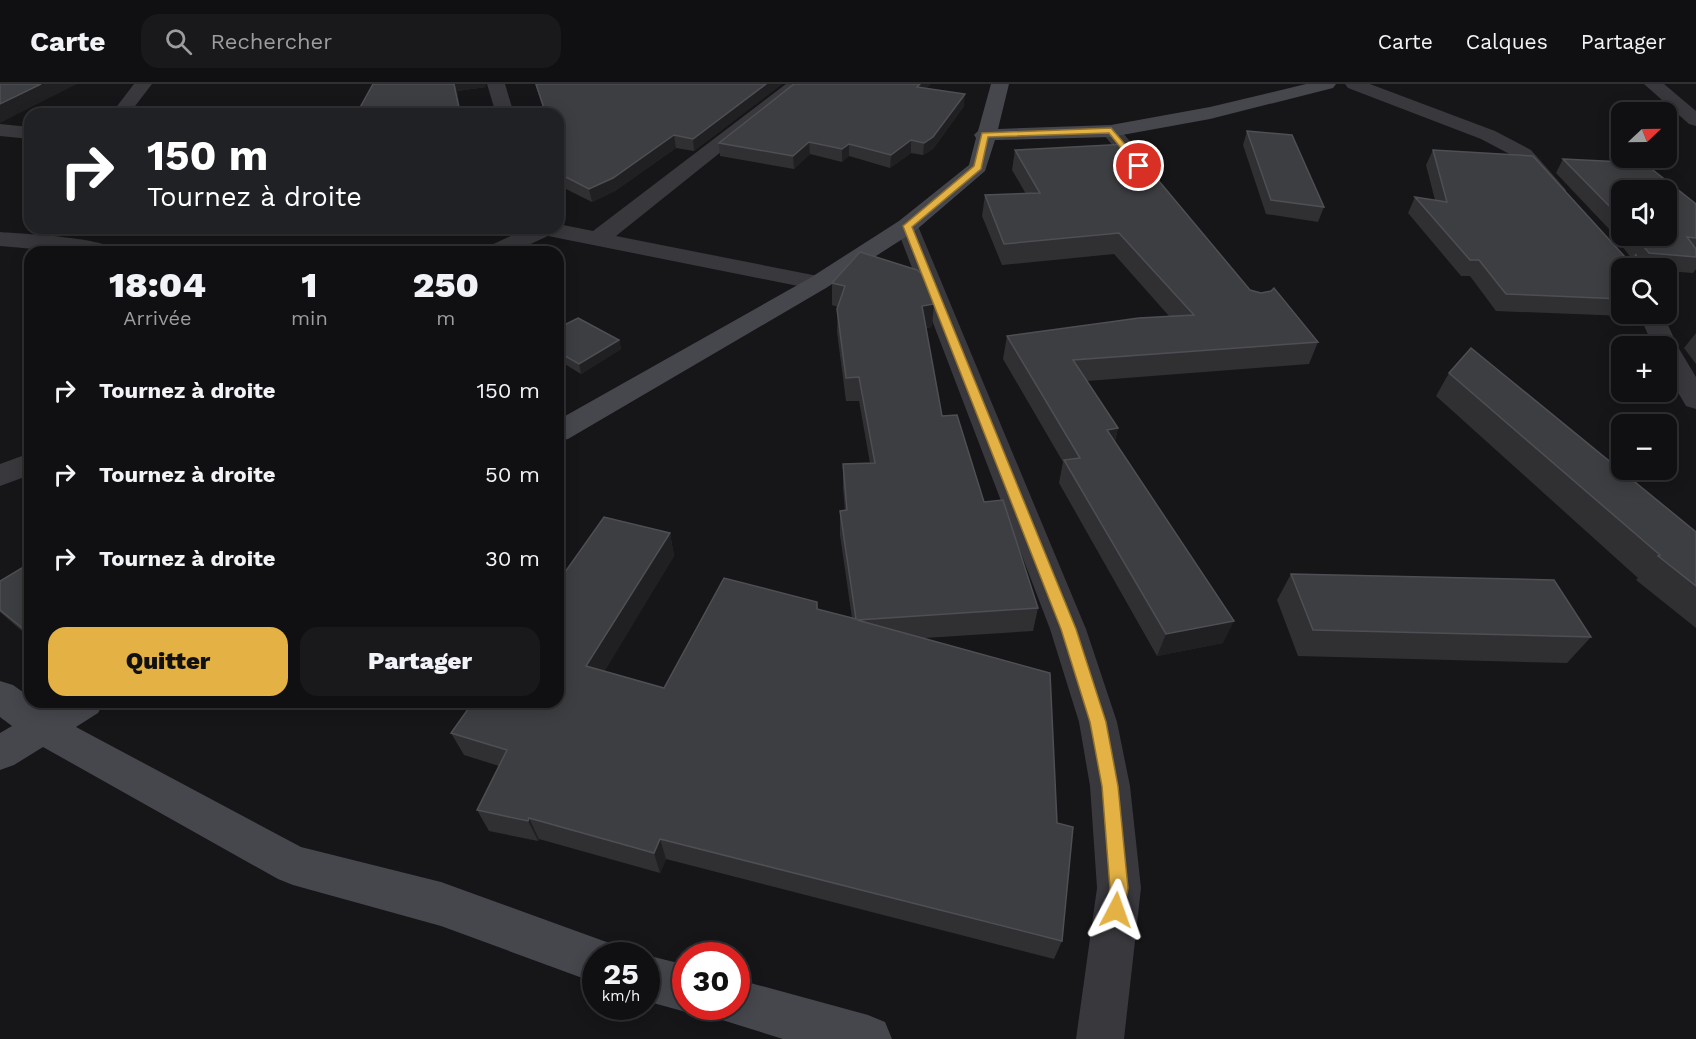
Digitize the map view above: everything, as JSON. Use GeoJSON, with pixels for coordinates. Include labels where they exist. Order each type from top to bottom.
{"type":"FeatureCollection","features":[{"type":"Feature","properties":{"kind":"main road"},"geometry":{"type":"LineString","coordinates":[[564,429],[818,284],[908,226],[978,167],[984,135],[1000,84]]}},
{"type":"Feature","properties":{"kind":"main road"},"geometry":{"type":"LineString","coordinates":[[984,135],[1111,131],[1210,113],[1328,84]]}},
{"type":"Feature","properties":{"kind":"main road"},"geometry":{"type":"LineString","coordinates":[[0,696],[42,727],[293,865],[441,904],[582,955]]}},
{"type":"Feature","properties":{"kind":"main road"},"geometry":{"type":"LineString","coordinates":[[0,753],[75,708]]}},
{"type":"Feature","properties":{"kind":"main road"},"geometry":{"type":"LineString","coordinates":[[750,1006],[868,1039]]}},
{"type":"Feature","properties":{"kind":"street"},"geometry":{"type":"LineString","coordinates":[[125,108],[143,84]]}},
{"type":"Feature","properties":{"kind":"street"},"geometry":{"type":"LineString","coordinates":[[496,84],[504,108]]}},
{"type":"Feature","properties":{"kind":"street"},"geometry":{"type":"LineString","coordinates":[[596,240],[797,84]]}},
{"type":"Feature","properties":{"kind":"street"},"geometry":{"type":"LineString","coordinates":[[1354,84],[1488,135],[1524,154],[1570,204]]}},
{"type":"Feature","properties":{"kind":"street"},"geometry":{"type":"LineString","coordinates":[[1653,84],[1696,120]]}},
{"type":"Feature","properties":{"kind":"street"},"geometry":{"type":"LineString","coordinates":[[0,130],[24,132]]}},
{"type":"Feature","properties":{"kind":"street"},"geometry":{"type":"LineString","coordinates":[[1111,131],[1163,195]]}},
{"type":"Feature","properties":{"kind":"street"},"geometry":{"type":"LineString","coordinates":[[908,226],[1068,629],[1098,722],[1110,786],[1119,888],[1100,1039]]}},
{"type":"Feature","properties":{"kind":"street"},"geometry":{"type":"LineString","coordinates":[[564,233],[818,284]]}},
{"type":"Feature","properties":{"kind":"street"},"geometry":{"type":"LineString","coordinates":[[507,246],[531,234]]}},
{"type":"Feature","properties":{"kind":"street"},"geometry":{"type":"LineString","coordinates":[[0,239],[96,242]]}},
{"type":"Feature","properties":{"kind":"street"},"geometry":{"type":"LineString","coordinates":[[1677,366],[1696,400]]}},
{"type":"Feature","properties":{"kind":"street"},"geometry":{"type":"LineString","coordinates":[[0,476],[24,466]]}},
{"type":"Feature","properties":{"kind":"building"},"geometry":{"type":"Polygon","coordinates":[[[0,84],[41,84],[0,104],[0,84]]]}},
{"type":"Feature","properties":{"kind":"building"},"geometry":{"type":"Polygon","coordinates":[[[373,84],[454,84],[459,108],[360,108],[373,84]]]}},
{"type":"Feature","properties":{"kind":"building"},"geometry":{"type":"Polygon","coordinates":[[[536,84],[766,84],[693,139],[674,135],[613,178],[589,189],[564,176],[564,108],[544,108],[536,84]]]}},
{"type":"Feature","properties":{"kind":"building"},"geometry":{"type":"Polygon","coordinates":[[[794,84],[920,84],[917,87],[965,94],[933,137],[924,143],[911,140],[891,155],[849,144],[842,149],[809,142],[793,156],[719,143],[794,84]]]}},
{"type":"Feature","properties":{"kind":"building"},"geometry":{"type":"Polygon","coordinates":[[[1247,131],[1292,135],[1324,207],[1271,200],[1247,131]]]}},
{"type":"Feature","properties":{"kind":"building"},"geometry":{"type":"Polygon","coordinates":[[[1128,144],[1250,290],[1261,293],[1274,288],[1318,342],[1073,360],[1118,428],[1107,430],[1234,621],[1166,634],[1064,460],[1080,458],[1007,336],[1139,318],[1194,315],[1119,233],[1004,244],[985,195],[1040,193],[1015,150],[1128,144]]]}},
{"type":"Feature","properties":{"kind":"building"},"geometry":{"type":"Polygon","coordinates":[[[1433,150],[1533,156],[1611,242],[1611,246],[1615,246],[1626,258],[1611,258],[1611,299],[1506,294],[1479,260],[1470,260],[1415,197],[1447,202],[1433,150]]]}},
{"type":"Feature","properties":{"kind":"building"},"geometry":{"type":"Polygon","coordinates":[[[1563,159],[1611,161],[1611,168],[1650,168],[1666,180],[1611,180],[1611,208],[1563,159]]]}},
{"type":"Feature","properties":{"kind":"building"},"geometry":{"type":"Polygon","coordinates":[[[1677,189],[1696,204],[1696,238],[1687,237],[1696,249],[1696,257],[1649,253],[1643,246],[1677,246],[1677,189]]]}},
{"type":"Feature","properties":{"kind":"building"},"geometry":{"type":"Polygon","coordinates":[[[860,252],[917,270],[922,274],[934,304],[922,306],[942,416],[957,415],[984,502],[1003,500],[1038,608],[857,620],[1050,673],[1057,823],[1073,827],[1062,941],[660,839],[654,853],[529,818],[528,821],[477,810],[507,750],[451,733],[469,708],[564,708],[564,574],[604,517],[670,533],[586,666],[664,688],[724,578],[817,602],[817,609],[856,619],[840,511],[847,510],[843,464],[875,463],[859,377],[846,378],[837,309],[845,286],[832,283],[860,252]]]}},
{"type":"Feature","properties":{"kind":"building"},"geometry":{"type":"Polygon","coordinates":[[[578,318],[619,340],[579,364],[564,355],[564,325],[578,318]]]}},
{"type":"Feature","properties":{"kind":"building"},"geometry":{"type":"Polygon","coordinates":[[[1471,348],[1611,462],[1611,480],[1632,480],[1696,532],[1696,586],[1658,556],[1660,555],[1449,373],[1471,348]]]}},
{"type":"Feature","properties":{"kind":"building"},"geometry":{"type":"Polygon","coordinates":[[[24,567],[24,630],[0,610],[0,581],[24,567]]]}},
{"type":"Feature","properties":{"kind":"building"},"geometry":{"type":"Polygon","coordinates":[[[1291,574],[1554,580],[1591,637],[1313,630],[1291,574]]]}},
{"type":"Feature","properties":{"kind":"route"},"geometry":{"type":"LineString","coordinates":[[1116,910],[1119,888],[1110,786],[1098,722],[1068,629],[908,226],[978,167],[984,135],[1111,131],[1139,166]]}}]}
